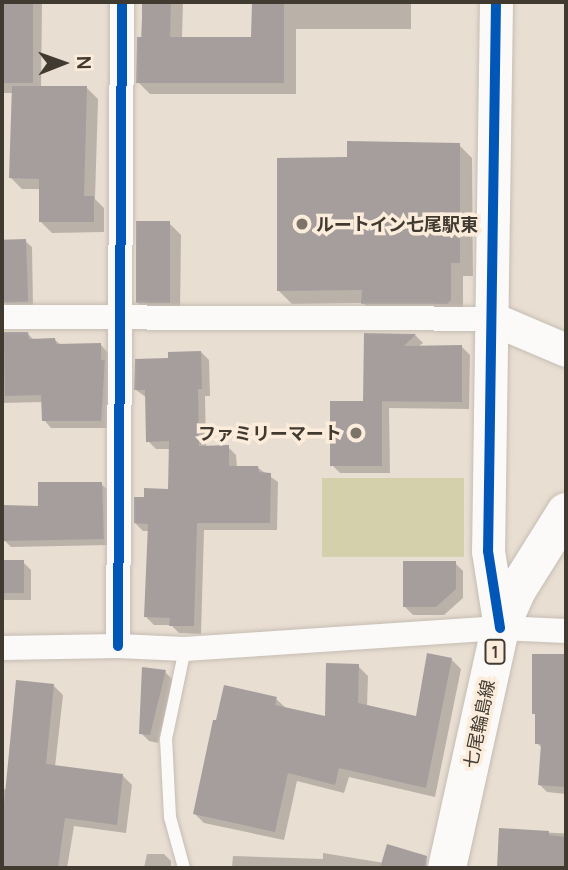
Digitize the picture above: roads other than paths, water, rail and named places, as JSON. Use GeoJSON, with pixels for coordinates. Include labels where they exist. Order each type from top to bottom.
{"type":"FeatureCollection","features":[{"type":"Feature","properties":{"kind":"main road","name":"七尾輪島線"},"geometry":{"type":"LineString","coordinates":[[447,868],[500,628],[517,590],[566,512]]}},
{"type":"Feature","properties":{"kind":"street"},"geometry":{"type":"LineString","coordinates":[[118,646],[122,2]]}},
{"type":"Feature","properties":{"kind":"street"},"geometry":{"type":"LineString","coordinates":[[496,2],[488,551],[500,628]]}},
{"type":"Feature","properties":{"kind":"street"},"geometry":{"type":"LineString","coordinates":[[2,317],[493,319],[566,350]]}},
{"type":"Feature","properties":{"kind":"street"},"geometry":{"type":"LineString","coordinates":[[2,648],[118,646],[185,649],[500,628],[566,632]]}},
{"type":"Feature","properties":{"kind":"lane"},"geometry":{"type":"LineString","coordinates":[[184,868],[170,817],[166,740],[185,649]]}},
{"type":"Feature","properties":{"kind":"place","name":"ルートイン七尾駅東"},"geometry":{"type":"Point","coordinates":[302,224]}},
{"type":"Feature","properties":{"kind":"place","name":"ファミリーマート"},"geometry":{"type":"Point","coordinates":[356,433]}}]}
